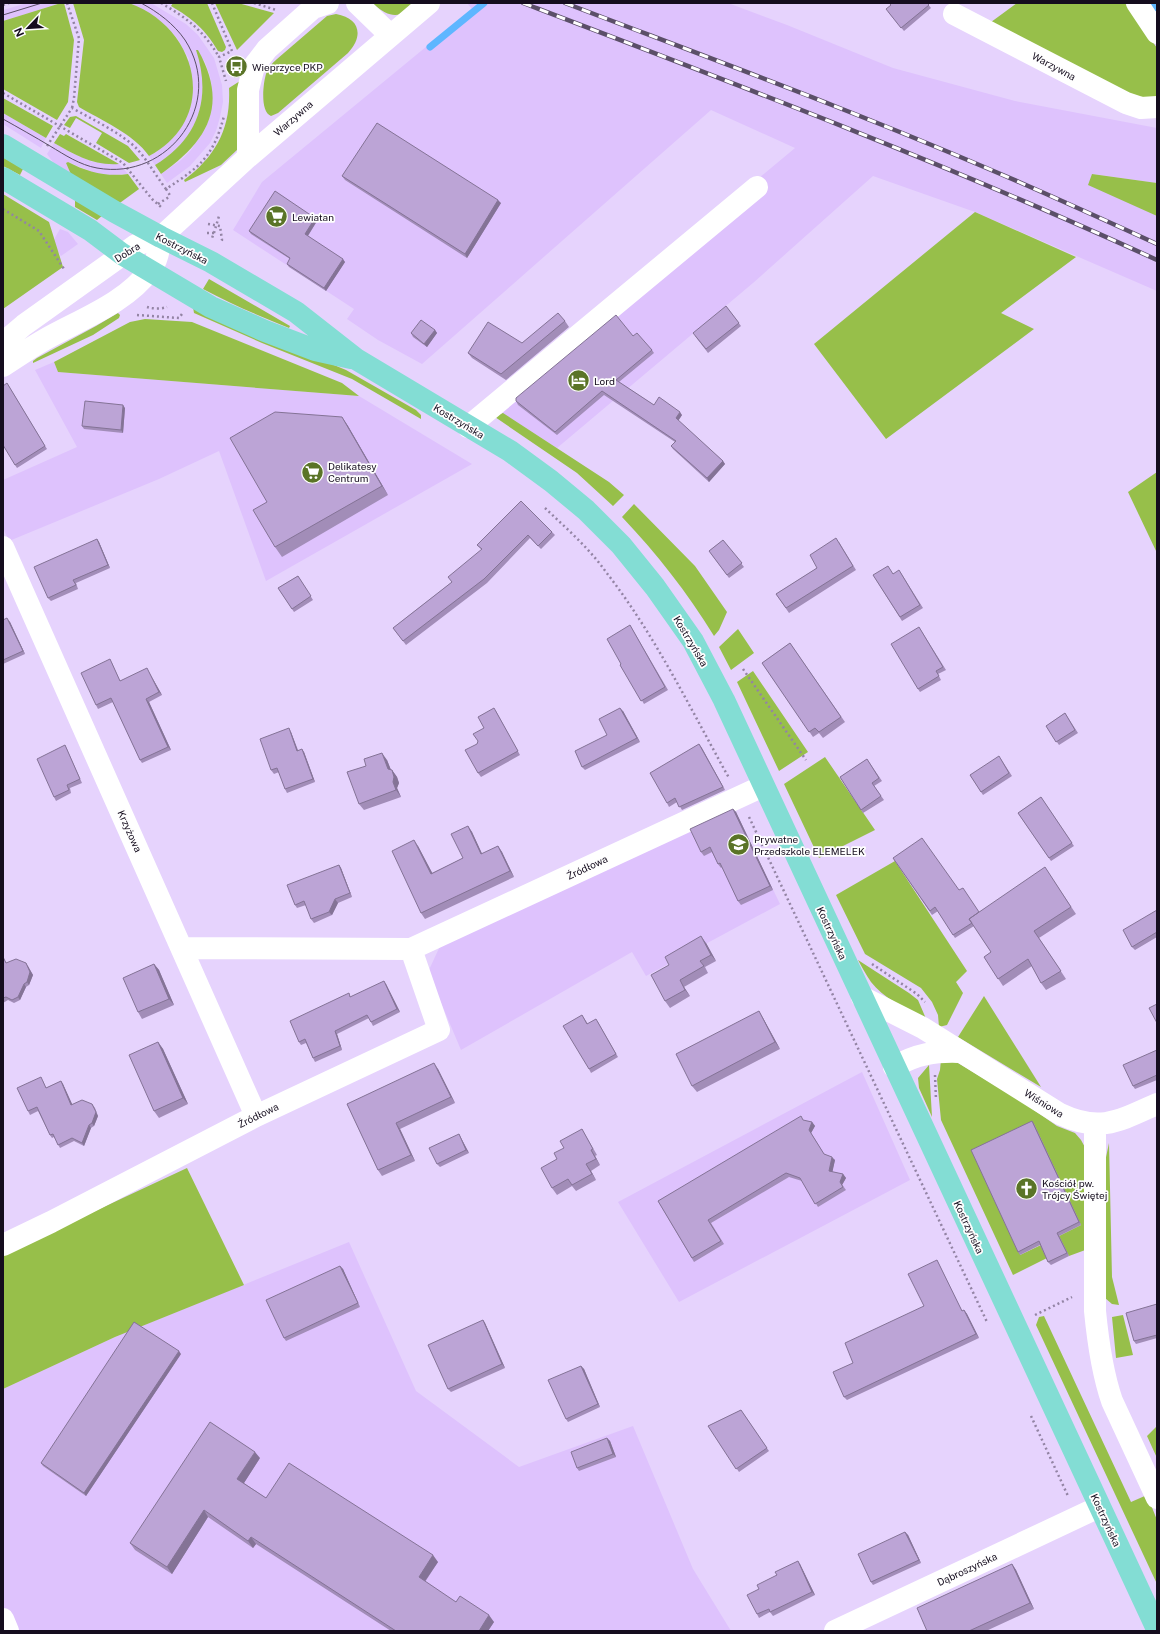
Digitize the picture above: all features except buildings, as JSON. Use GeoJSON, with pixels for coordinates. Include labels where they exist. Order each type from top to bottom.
{"type":"FeatureCollection","features":[{"type":"Feature","properties":{"kind":"main road","name":"Kostrzyńska"},"geometry":{"type":"LineString","coordinates":[[3,145],[161,238],[211,262],[296,312],[356,359],[510,451],[551,481],[586,510],[621,545],[656,587],[693,641],[724,700],[1157,1629]]}},
{"type":"Feature","properties":{"kind":"main road","name":"Kostrzyńska"},"geometry":{"type":"LineString","coordinates":[[3,178],[90,230],[122,254],[149,271],[211,307],[315,350],[356,359]]}},
{"type":"Feature","properties":{"kind":"street"},"geometry":{"type":"LineString","coordinates":[[248,157],[248,90],[254,66],[267,49],[313,8],[328,3]]}},
{"type":"Feature","properties":{"kind":"street"},"geometry":{"type":"LineString","coordinates":[[357,3],[390,35]]}},
{"type":"Feature","properties":{"kind":"street","name":"Warzywna"},"geometry":{"type":"LineString","coordinates":[[161,238],[248,157],[429,3]]}},
{"type":"Feature","properties":{"kind":"street"},"geometry":{"type":"LineString","coordinates":[[1137,3],[1157,33]]}},
{"type":"Feature","properties":{"kind":"street","name":"Warzywna"},"geometry":{"type":"LineString","coordinates":[[954,14],[1126,103],[1141,108],[1157,107]]}},
{"type":"Feature","properties":{"kind":"street"},"geometry":{"type":"LineString","coordinates":[[468,427],[757,187]]}},
{"type":"Feature","properties":{"kind":"street"},"geometry":{"type":"LineString","coordinates":[[3,366],[45,340],[84,320],[114,302],[142,280],[158,256],[161,238]]}},
{"type":"Feature","properties":{"kind":"street","name":"Dobra"},"geometry":{"type":"LineString","coordinates":[[3,343],[24,325],[122,254],[136,245],[161,238]]}},
{"type":"Feature","properties":{"kind":"street","name":"Krzyżowa"},"geometry":{"type":"LineString","coordinates":[[3,547],[183,948],[256,1116]]}},
{"type":"Feature","properties":{"kind":"street","name":"Źródłowa"},"geometry":{"type":"LineString","coordinates":[[183,948],[411,949],[763,786]]}},
{"type":"Feature","properties":{"kind":"street","name":"Źródłowa"},"geometry":{"type":"LineString","coordinates":[[3,1245],[51,1222],[256,1116],[439,1030],[411,949]]}},
{"type":"Feature","properties":{"kind":"street","name":"Wiśniowa"},"geometry":{"type":"LineString","coordinates":[[862,997],[934,1043],[960,1052],[1072,1120],[1095,1124],[1110,1123],[1122,1120],[1157,1104]]}},
{"type":"Feature","properties":{"kind":"street","name":"Wiśniowa"},"geometry":{"type":"LineString","coordinates":[[894,1067],[916,1056],[934,1043]]}},
{"type":"Feature","properties":{"kind":"street"},"geometry":{"type":"LineString","coordinates":[[1095,1124],[1095,1312],[1098,1342],[1107,1386],[1112,1401],[1157,1498]]}},
{"type":"Feature","properties":{"kind":"street","name":"Dąbroszyńska"},"geometry":{"type":"LineString","coordinates":[[835,1631],[1100,1507]]}},
{"type":"Feature","properties":{"kind":"street"},"geometry":{"type":"LineString","coordinates":[[3,1619],[8,1631]]}},
{"type":"Feature","properties":{"kind":"path"},"geometry":{"type":"LineString","coordinates":[[3,5],[9,3]]}},
{"type":"Feature","properties":{"kind":"path"},"geometry":{"type":"LineString","coordinates":[[44,151],[72,108],[74,98],[79,38],[67,3]]}},
{"type":"Feature","properties":{"kind":"path"},"geometry":{"type":"LineString","coordinates":[[161,3],[178,13],[208,38],[220,56],[226,84]]}},
{"type":"Feature","properties":{"kind":"path"},"geometry":{"type":"LineString","coordinates":[[212,3],[232,51],[220,56]]}},
{"type":"Feature","properties":{"kind":"path"},"geometry":{"type":"LineString","coordinates":[[3,93],[123,162],[152,199],[163,208]]}},
{"type":"Feature","properties":{"kind":"path"},"geometry":{"type":"LineString","coordinates":[[72,108],[113,132],[136,148],[148,162],[166,189],[196,169],[210,154],[220,132],[226,111]]}},
{"type":"Feature","properties":{"kind":"path"},"geometry":{"type":"LineString","coordinates":[[3,209],[39,231],[66,272]]}},
{"type":"Feature","properties":{"kind":"path"},"geometry":{"type":"LineString","coordinates":[[204,223],[220,226],[222,240],[218,248]]}},
{"type":"Feature","properties":{"kind":"path"},"geometry":{"type":"LineString","coordinates":[[143,305],[152,308],[163,308],[170,306]]}},
{"type":"Feature","properties":{"kind":"path"},"geometry":{"type":"LineString","coordinates":[[178,311],[189,315]]}},
{"type":"Feature","properties":{"kind":"path"},"geometry":{"type":"LineString","coordinates":[[133,314],[179,318],[182,313]]}},
{"type":"Feature","properties":{"kind":"path"},"geometry":{"type":"LineString","coordinates":[[540,503],[605,570],[625,598],[654,642],[739,797],[987,1322]]}},
{"type":"Feature","properties":{"kind":"path"},"geometry":{"type":"LineString","coordinates":[[743,669],[806,760]]}},
{"type":"Feature","properties":{"kind":"path"},"geometry":{"type":"LineString","coordinates":[[868,961],[917,994],[929,1007],[933,1018],[936,1107]]}},
{"type":"Feature","properties":{"kind":"path"},"geometry":{"type":"LineString","coordinates":[[1029,1318],[1096,1286]]}},
{"type":"Feature","properties":{"kind":"path"},"geometry":{"type":"LineString","coordinates":[[1029,1412],[1077,1517]]}},
{"type":"Feature","properties":{"kind":"shaded area"},"geometry":{"type":"Polygon","coordinates":[[[27,3],[61,3],[3,21],[3,10],[27,3]]]}},
{"type":"Feature","properties":{"kind":"shaded area"},"geometry":{"type":"Polygon","coordinates":[[[129,3],[151,3],[186,24],[198,35],[214,58],[222,85],[223,102],[220,117],[216,131],[210,143],[190,166],[167,183],[161,174],[181,160],[191,150],[205,129],[210,116],[212,89],[210,76],[205,62],[196,51],[201,64],[204,79],[201,105],[197,120],[183,143],[164,160],[155,165],[149,156],[157,152],[189,59],[177,38],[166,26],[129,3]]]}},
{"type":"Feature","properties":{"kind":"shaded area"},"geometry":{"type":"Polygon","coordinates":[[[467,3],[728,3],[893,68],[1015,101],[1157,128],[1157,183],[1093,174],[1089,184],[1157,216],[1157,291],[975,212],[873,176],[753,283],[557,448],[488,404],[795,148],[711,110],[422,364],[378,340],[347,319],[354,309],[233,230],[262,182],[472,9],[467,3]]]}},
{"type":"Feature","properties":{"kind":"shaded area"},"geometry":{"type":"Polygon","coordinates":[[[3,113],[46,138],[41,148],[3,124],[3,113]]]}},
{"type":"Feature","properties":{"kind":"shaded area"},"geometry":{"type":"Polygon","coordinates":[[[54,143],[93,162],[119,164],[128,174],[112,175],[95,173],[68,162],[66,163],[73,179],[56,166],[47,154],[54,143]]]}},
{"type":"Feature","properties":{"kind":"shaded area"},"geometry":{"type":"Polygon","coordinates":[[[60,229],[68,232],[78,244],[61,256],[52,243],[60,229]]]}},
{"type":"Feature","properties":{"kind":"shaded area"},"geometry":{"type":"Polygon","coordinates":[[[54,362],[58,372],[359,396],[472,464],[266,581],[219,451],[159,479],[9,541],[3,528],[3,480],[77,447],[35,370],[54,362]]]}},
{"type":"Feature","properties":{"kind":"shaded area"},"geometry":{"type":"Polygon","coordinates":[[[733,807],[780,904],[646,976],[632,952],[461,1050],[428,972],[441,944],[733,807]]]}},
{"type":"Feature","properties":{"kind":"shaded area"},"geometry":{"type":"Polygon","coordinates":[[[862,1072],[910,1180],[679,1302],[618,1202],[862,1072]]]}},
{"type":"Feature","properties":{"kind":"shaded area"},"geometry":{"type":"Polygon","coordinates":[[[349,1242],[416,1391],[519,1467],[633,1426],[693,1569],[731,1631],[3,1631],[3,1389],[115,1337],[349,1242]]]}},
{"type":"Feature","properties":{"kind":"green space"},"geometry":{"type":"Polygon","coordinates":[[[64,3],[74,40],[68,102],[57,120],[3,89],[3,21],[64,3]]]}},
{"type":"Feature","properties":{"kind":"green space"},"geometry":{"type":"Polygon","coordinates":[[[73,3],[129,3],[153,15],[172,32],[185,52],[192,75],[192,97],[186,120],[171,140],[149,156],[143,148],[126,134],[79,107],[77,102],[84,40],[73,3]]]}},
{"type":"Feature","properties":{"kind":"green space"},"geometry":{"type":"Polygon","coordinates":[[[173,3],[207,3],[226,47],[225,50],[222,52],[218,51],[198,25],[186,15],[171,6],[173,3]]]}},
{"type":"Feature","properties":{"kind":"green space"},"geometry":{"type":"Polygon","coordinates":[[[215,3],[238,3],[274,13],[237,50],[215,3]]]}},
{"type":"Feature","properties":{"kind":"green space"},"geometry":{"type":"Polygon","coordinates":[[[372,3],[420,3],[402,14],[391,15],[379,9],[372,3]]]}},
{"type":"Feature","properties":{"kind":"green space"},"geometry":{"type":"Polygon","coordinates":[[[1017,3],[1125,3],[1157,48],[1157,97],[1130,101],[987,25],[1017,3]]]}},
{"type":"Feature","properties":{"kind":"green space"},"geometry":{"type":"Polygon","coordinates":[[[336,14],[350,19],[355,24],[358,34],[353,47],[348,53],[278,113],[271,116],[265,109],[263,97],[266,74],[269,68],[275,61],[327,16],[336,14]]]}},
{"type":"Feature","properties":{"kind":"green space"},"geometry":{"type":"Polygon","coordinates":[[[196,50],[198,50],[207,70],[212,88],[212,105],[209,120],[202,135],[191,148],[161,174],[155,165],[170,155],[182,143],[198,116],[202,85],[201,68],[196,50]]]}},
{"type":"Feature","properties":{"kind":"green space"},"geometry":{"type":"Polygon","coordinates":[[[240,81],[238,149],[221,165],[185,182],[184,180],[205,161],[219,140],[227,116],[229,88],[240,81]]]}},
{"type":"Feature","properties":{"kind":"green space"},"geometry":{"type":"Polygon","coordinates":[[[3,98],[53,126],[46,138],[3,113],[3,98]]]}},
{"type":"Feature","properties":{"kind":"green space"},"geometry":{"type":"Polygon","coordinates":[[[76,116],[128,146],[140,160],[129,163],[96,143],[102,133],[76,118],[70,128],[64,125],[70,117],[76,116]]]}},
{"type":"Feature","properties":{"kind":"green space"},"geometry":{"type":"Polygon","coordinates":[[[60,134],[64,136],[66,134],[119,164],[101,163],[85,159],[70,152],[54,143],[60,134]]]}},
{"type":"Feature","properties":{"kind":"green space"},"geometry":{"type":"Polygon","coordinates":[[[3,157],[23,169],[20,175],[3,166],[3,157]]]}},
{"type":"Feature","properties":{"kind":"green space"},"geometry":{"type":"Polygon","coordinates":[[[68,162],[82,169],[97,173],[112,175],[128,174],[139,189],[117,205],[73,179],[66,163],[68,162]]]}},
{"type":"Feature","properties":{"kind":"green space"},"geometry":{"type":"Polygon","coordinates":[[[1092,174],[1157,183],[1157,216],[1088,185],[1092,174]]]}},
{"type":"Feature","properties":{"kind":"green space"},"geometry":{"type":"Polygon","coordinates":[[[3,194],[49,222],[63,267],[3,309],[3,194]]]}},
{"type":"Feature","properties":{"kind":"green space"},"geometry":{"type":"Polygon","coordinates":[[[75,198],[103,215],[97,220],[75,207],[75,198]]]}},
{"type":"Feature","properties":{"kind":"green space"},"geometry":{"type":"Polygon","coordinates":[[[975,212],[1076,257],[1001,313],[1034,329],[886,439],[814,344],[975,212]]]}},
{"type":"Feature","properties":{"kind":"green space"},"geometry":{"type":"Polygon","coordinates":[[[209,279],[290,326],[289,328],[245,310],[203,289],[209,279]]]}},
{"type":"Feature","properties":{"kind":"green space"},"geometry":{"type":"Polygon","coordinates":[[[193,307],[346,370],[416,410],[421,415],[421,419],[352,379],[262,343],[194,313],[193,307]]]}},
{"type":"Feature","properties":{"kind":"green space"},"geometry":{"type":"Polygon","coordinates":[[[118,313],[120,315],[119,318],[93,335],[33,363],[33,361],[37,358],[118,313]]]}},
{"type":"Feature","properties":{"kind":"green space"},"geometry":{"type":"Polygon","coordinates":[[[145,319],[192,322],[342,383],[359,396],[58,372],[54,362],[130,322],[145,319]]]}},
{"type":"Feature","properties":{"kind":"green space"},"geometry":{"type":"Polygon","coordinates":[[[503,413],[609,482],[624,495],[613,506],[577,473],[495,417],[496,415],[503,413]]]}},
{"type":"Feature","properties":{"kind":"green space"},"geometry":{"type":"Polygon","coordinates":[[[1157,472],[1157,553],[1128,492],[1157,472]]]}},
{"type":"Feature","properties":{"kind":"green space"},"geometry":{"type":"Polygon","coordinates":[[[634,504],[695,566],[727,612],[719,630],[714,636],[671,574],[648,545],[622,517],[634,504]]]}},
{"type":"Feature","properties":{"kind":"green space"},"geometry":{"type":"Polygon","coordinates":[[[738,629],[754,653],[731,670],[719,647],[738,629]]]}},
{"type":"Feature","properties":{"kind":"green space"},"geometry":{"type":"Polygon","coordinates":[[[753,671],[808,752],[779,771],[737,682],[753,671]]]}},
{"type":"Feature","properties":{"kind":"green space"},"geometry":{"type":"Polygon","coordinates":[[[825,757],[875,830],[819,858],[784,784],[825,757]]]}},
{"type":"Feature","properties":{"kind":"green space"},"geometry":{"type":"Polygon","coordinates":[[[895,861],[967,971],[956,982],[963,993],[947,1025],[939,1027],[938,1015],[932,1002],[921,988],[865,954],[836,895],[895,861]]]}},
{"type":"Feature","properties":{"kind":"green space"},"geometry":{"type":"Polygon","coordinates":[[[858,960],[918,1000],[927,1021],[883,994],[876,988],[858,960]]]}},
{"type":"Feature","properties":{"kind":"green space"},"geometry":{"type":"Polygon","coordinates":[[[984,996],[1041,1087],[958,1037],[984,996]]]}},
{"type":"Feature","properties":{"kind":"green space"},"geometry":{"type":"Polygon","coordinates":[[[941,1059],[958,1063],[1021,1101],[1057,1126],[1075,1133],[1081,1140],[1087,1151],[1088,1249],[1069,1256],[1059,1236],[1081,1225],[1034,1124],[1020,1255],[1041,1245],[1047,1258],[1013,1275],[941,1120],[937,1079],[941,1059]]]}},
{"type":"Feature","properties":{"kind":"green space"},"geometry":{"type":"Polygon","coordinates":[[[929,1065],[932,1117],[919,1088],[918,1078],[929,1065]]]}},
{"type":"Feature","properties":{"kind":"green space"},"geometry":{"type":"Polygon","coordinates":[[[1109,1143],[1112,1277],[1119,1305],[1112,1304],[1105,1298],[1105,1162],[1109,1143]]]}},
{"type":"Feature","properties":{"kind":"green space"},"geometry":{"type":"Polygon","coordinates":[[[187,1168],[244,1285],[115,1337],[3,1389],[3,1254],[187,1168]]]}},
{"type":"Feature","properties":{"kind":"green space"},"geometry":{"type":"Polygon","coordinates":[[[1123,1315],[1133,1355],[1116,1358],[1112,1317],[1123,1315]]]}},
{"type":"Feature","properties":{"kind":"green space"},"geometry":{"type":"Polygon","coordinates":[[[1044,1316],[1131,1502],[1147,1495],[1157,1520],[1157,1584],[1036,1325],[1039,1317],[1044,1316]]]}},
{"type":"Feature","properties":{"kind":"green space"},"geometry":{"type":"Polygon","coordinates":[[[1156,1427],[1157,1429],[1157,1458],[1147,1436],[1156,1427]]]}},
{"type":"Feature","properties":{"kind":"waterway"},"geometry":{"type":"LineString","coordinates":[[430,47],[484,3]]}},
{"type":"Feature","properties":{"kind":"waterway"},"geometry":{"type":"LineString","coordinates":[[1154,3],[1157,8]]}},
{"type":"Feature","properties":{"kind":"tram line"},"geometry":{"type":"LineString","coordinates":[[3,15],[42,3]]}},
{"type":"Feature","properties":{"kind":"tram line"},"geometry":{"type":"LineString","coordinates":[[3,119],[73,159],[85,165],[97,168],[123,169],[147,162],[167,150],[183,132],[194,112],[199,88],[196,64],[185,40],[176,29],[154,10],[141,3]]}},
{"type":"Feature","properties":{"kind":"railway"},"geometry":{"type":"LineString","coordinates":[[523,3],[922,158],[1157,260]]}},
{"type":"Feature","properties":{"kind":"railway"},"geometry":{"type":"LineString","coordinates":[[565,3],[907,135],[1019,182],[1157,244]]}},
{"type":"Feature","properties":{"kind":"place","name":"Wieprzyce PKP"},"geometry":{"type":"Point","coordinates":[237,67]}},
{"type":"Feature","properties":{"kind":"place","name":"Lewiatan"},"geometry":{"type":"Point","coordinates":[276,217]}},
{"type":"Feature","properties":{"kind":"place","name":"Lord"},"geometry":{"type":"Point","coordinates":[579,381]}},
{"type":"Feature","properties":{"kind":"place","name":"Delikatesy Centrum"},"geometry":{"type":"Point","coordinates":[313,472]}},
{"type":"Feature","properties":{"kind":"place","name":"Prywatne Przedszkole ELEMELEK"},"geometry":{"type":"Point","coordinates":[739,845]}},
{"type":"Feature","properties":{"kind":"place","name":"Kościół pw. Trójcy Świętej"},"geometry":{"type":"Point","coordinates":[1027,1189]}}]}
